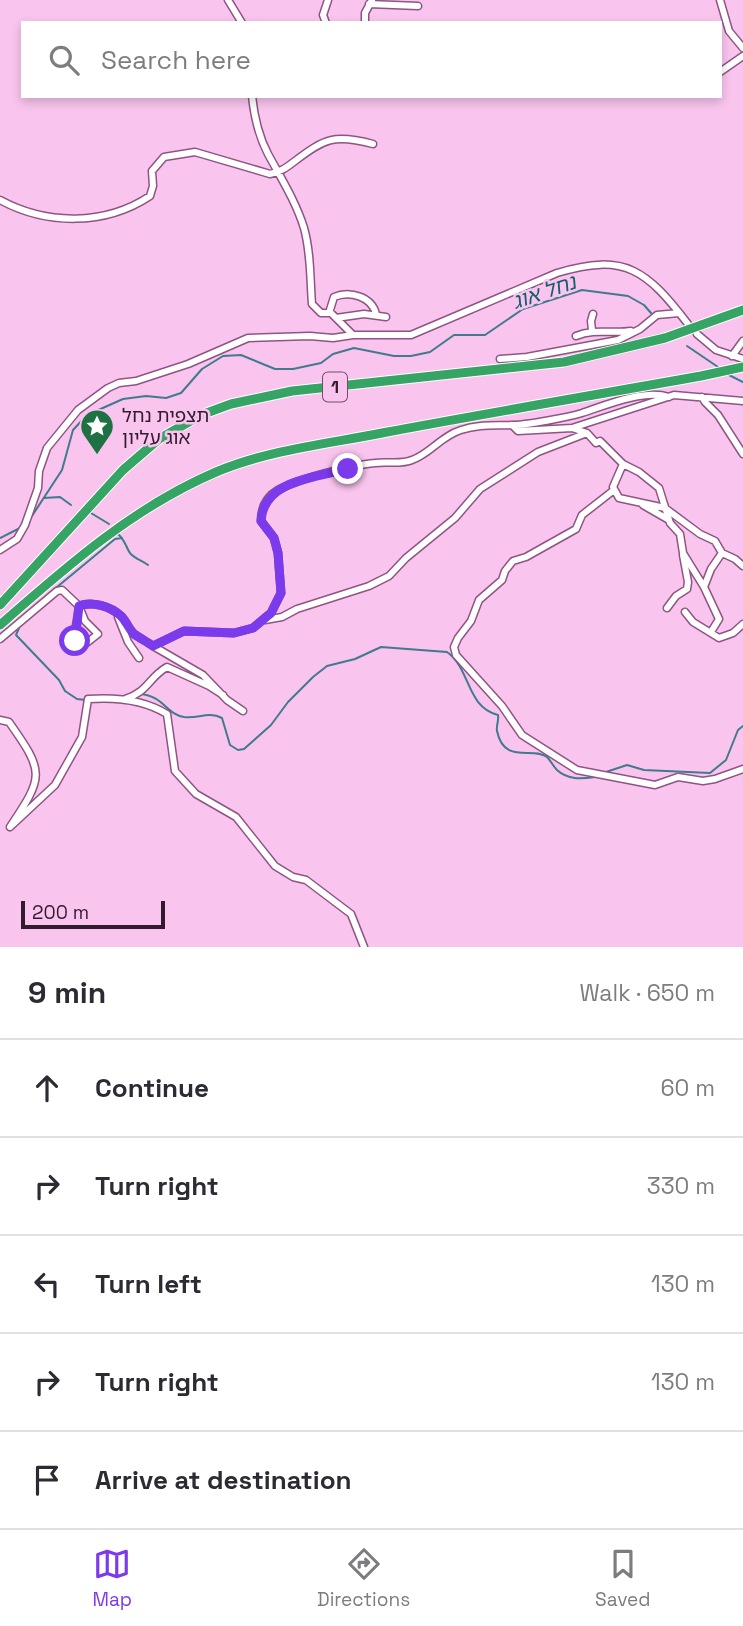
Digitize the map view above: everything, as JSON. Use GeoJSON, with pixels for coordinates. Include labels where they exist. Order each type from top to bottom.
{"type":"FeatureCollection","features":[{"type":"Feature","properties":{"kind":"highway","name":"1"},"geometry":{"type":"LineString","coordinates":[[0,605],[136,457],[172,431],[213,410],[252,398],[292,391],[564,362],[665,338],[743,310]]}},
{"type":"Feature","properties":{"kind":"highway"},"geometry":{"type":"LineString","coordinates":[[0,625],[135,516],[186,486],[239,464],[371,435],[701,376],[743,366]]}},
{"type":"Feature","properties":{"kind":"street"},"geometry":{"type":"LineString","coordinates":[[228,0],[241,21]]}},
{"type":"Feature","properties":{"kind":"street"},"geometry":{"type":"LineString","coordinates":[[325,21],[323,15],[328,0]]}},
{"type":"Feature","properties":{"kind":"street"},"geometry":{"type":"LineString","coordinates":[[720,0],[729,30],[743,48]]}},
{"type":"Feature","properties":{"kind":"street"},"geometry":{"type":"LineString","coordinates":[[365,21],[365,13],[371,2],[418,6]]}},
{"type":"Feature","properties":{"kind":"street"},"geometry":{"type":"LineString","coordinates":[[722,71],[743,56]]}},
{"type":"Feature","properties":{"kind":"street"},"geometry":{"type":"LineString","coordinates":[[252,98],[267,152],[303,226],[311,270],[312,304],[316,310],[336,318],[353,335]]}},
{"type":"Feature","properties":{"kind":"street"},"geometry":{"type":"LineString","coordinates":[[0,200],[37,216],[67,219],[107,216],[150,196],[153,186],[152,171],[164,157],[195,152],[262,173],[279,173],[330,138],[350,138],[373,144]]}},
{"type":"Feature","properties":{"kind":"street"},"geometry":{"type":"LineString","coordinates":[[0,550],[17,539],[25,525],[38,488],[39,471],[47,448],[78,410],[108,388],[196,361],[248,338],[411,335],[557,273],[603,263],[615,264],[654,284],[673,302],[688,324]]}},
{"type":"Feature","properties":{"kind":"street"},"geometry":{"type":"LineString","coordinates":[[329,313],[334,296],[344,293],[364,298],[373,306],[376,314]]}},
{"type":"Feature","properties":{"kind":"street"},"geometry":{"type":"LineString","coordinates":[[500,359],[527,357],[618,340],[640,329],[657,315],[679,313]]}},
{"type":"Feature","properties":{"kind":"street"},"geometry":{"type":"LineString","coordinates":[[336,318],[376,314],[386,317]]}},
{"type":"Feature","properties":{"kind":"street"},"geometry":{"type":"LineString","coordinates":[[592,330],[593,314]]}},
{"type":"Feature","properties":{"kind":"street"},"geometry":{"type":"LineString","coordinates":[[576,336],[592,330],[620,333],[640,329]]}},
{"type":"Feature","properties":{"kind":"street"},"geometry":{"type":"LineString","coordinates":[[697,334],[716,350],[743,359]]}},
{"type":"Feature","properties":{"kind":"street"},"geometry":{"type":"LineString","coordinates":[[732,356],[743,341]]}},
{"type":"Feature","properties":{"kind":"street"},"geometry":{"type":"LineString","coordinates":[[153,646],[184,631],[234,633],[253,628],[275,608],[281,593],[277,547],[261,521],[261,512],[270,496],[307,478],[365,464],[412,461],[460,430],[488,424],[512,425],[580,414],[594,408],[658,393],[669,397]]}},
{"type":"Feature","properties":{"kind":"street"},"geometry":{"type":"LineString","coordinates":[[512,425],[518,431],[572,428],[674,395],[743,401]]}},
{"type":"Feature","properties":{"kind":"street"},"geometry":{"type":"LineString","coordinates":[[702,397],[718,415],[743,454]]}},
{"type":"Feature","properties":{"kind":"street"},"geometry":{"type":"LineString","coordinates":[[572,428],[587,433],[623,464],[659,488],[669,520],[680,534],[688,582],[687,589],[673,593],[667,608]]}},
{"type":"Feature","properties":{"kind":"street"},"geometry":{"type":"LineString","coordinates":[[263,621],[282,617],[297,609],[369,586],[389,576],[406,558],[455,518],[481,489],[538,452],[587,433]]}},
{"type":"Feature","properties":{"kind":"street"},"geometry":{"type":"LineString","coordinates":[[623,464],[613,487],[619,498],[665,508],[700,534],[715,541],[722,554],[735,559],[743,566]]}},
{"type":"Feature","properties":{"kind":"street"},"geometry":{"type":"LineString","coordinates":[[614,490],[582,515],[576,529],[526,557],[513,561],[502,580],[479,600],[471,621],[454,647],[456,655],[502,706],[522,735],[577,771],[655,785],[678,777],[703,781],[715,779],[743,769]]}},
{"type":"Feature","properties":{"kind":"street"},"geometry":{"type":"LineString","coordinates":[[637,502],[669,520]]}},
{"type":"Feature","properties":{"kind":"street"},"geometry":{"type":"LineString","coordinates":[[683,553],[705,587],[719,620],[711,632]]}},
{"type":"Feature","properties":{"kind":"street"},"geometry":{"type":"LineString","coordinates":[[705,587],[711,569],[722,554]]}},
{"type":"Feature","properties":{"kind":"street"},"geometry":{"type":"LineString","coordinates":[[0,639],[57,591],[62,590],[79,606],[85,621],[97,634],[84,645],[75,641],[79,606]]}},
{"type":"Feature","properties":{"kind":"street"},"geometry":{"type":"LineString","coordinates":[[79,606],[97,604],[115,612],[133,633],[203,675],[223,695]]}},
{"type":"Feature","properties":{"kind":"street"},"geometry":{"type":"LineString","coordinates":[[115,612],[128,642],[139,658]]}},
{"type":"Feature","properties":{"kind":"street"},"geometry":{"type":"LineString","coordinates":[[685,612],[693,622],[719,638],[727,636],[743,624]]}},
{"type":"Feature","properties":{"kind":"street"},"geometry":{"type":"LineString","coordinates":[[124,700],[147,688],[159,672],[167,667],[209,686],[243,711]]}},
{"type":"Feature","properties":{"kind":"street"},"geometry":{"type":"LineString","coordinates":[[0,720],[9,722],[32,754],[37,774],[32,793],[10,827],[55,785],[82,737],[88,699],[114,697],[155,707],[167,714],[175,771],[195,794],[236,817],[275,866],[293,877],[306,880],[351,915],[364,947]]}},
{"type":"Feature","properties":{"kind":"waterway","name":"נחל אוג"},"geometry":{"type":"LineString","coordinates":[[30,519],[62,470],[73,430],[87,415],[123,399],[146,396],[166,398],[181,393],[202,369],[223,356],[241,355],[275,369],[293,369],[321,363],[333,354],[354,348],[394,356],[411,356],[430,352],[454,335],[485,335],[523,309],[582,290],[628,296],[644,305],[651,313]]}},
{"type":"Feature","properties":{"kind":"waterway","name":"נחל אוג"},"geometry":{"type":"LineString","coordinates":[[687,346],[718,367]]}},
{"type":"Feature","properties":{"kind":"waterway","name":"נחל אוג"},"geometry":{"type":"LineString","coordinates":[[729,375],[743,382]]}},
{"type":"Feature","properties":{"kind":"waterway"},"geometry":{"type":"LineString","coordinates":[[44,498],[60,497],[71,505]]}},
{"type":"Feature","properties":{"kind":"waterway"},"geometry":{"type":"LineString","coordinates":[[91,513],[109,524]]}},
{"type":"Feature","properties":{"kind":"waterway","name":"נחל אוג"},"geometry":{"type":"LineString","coordinates":[[0,538],[20,528]]}},
{"type":"Feature","properties":{"kind":"waterway"},"geometry":{"type":"LineString","coordinates":[[118,534],[130,554],[148,565]]}},
{"type":"Feature","properties":{"kind":"waterway"},"geometry":{"type":"LineString","coordinates":[[51,592],[115,539],[122,538]]}},
{"type":"Feature","properties":{"kind":"waterway"},"geometry":{"type":"LineString","coordinates":[[19,628],[16,635],[59,680],[65,691],[77,699],[86,700]]}},
{"type":"Feature","properties":{"kind":"waterway"},"geometry":{"type":"LineString","coordinates":[[140,694],[160,701],[184,717],[212,715],[222,718],[230,745],[238,750],[244,749],[271,725],[288,702],[327,666],[355,659],[381,647],[447,652],[461,668],[480,704],[498,715],[497,731],[506,748],[519,753],[541,754],[547,757],[557,770],[570,777],[595,777]]}},
{"type":"Feature","properties":{"kind":"waterway"},"geometry":{"type":"LineString","coordinates":[[606,772],[627,765],[644,770],[710,773],[726,760],[738,730],[743,726]]}},
{"type":"Feature","properties":{"kind":"place","name":"תצפית נחל אוג עליון"},"geometry":{"type":"Point","coordinates":[97,456]}},
{"type":"Feature","properties":{"kind":"route"},"geometry":{"type":"LineString","coordinates":[[75,641],[79,606],[85,604],[97,604],[115,612],[133,633],[153,646],[184,631],[234,633],[253,628],[271,613],[281,593],[277,547],[261,521],[265,503],[278,490],[307,478],[348,469]]}}]}
